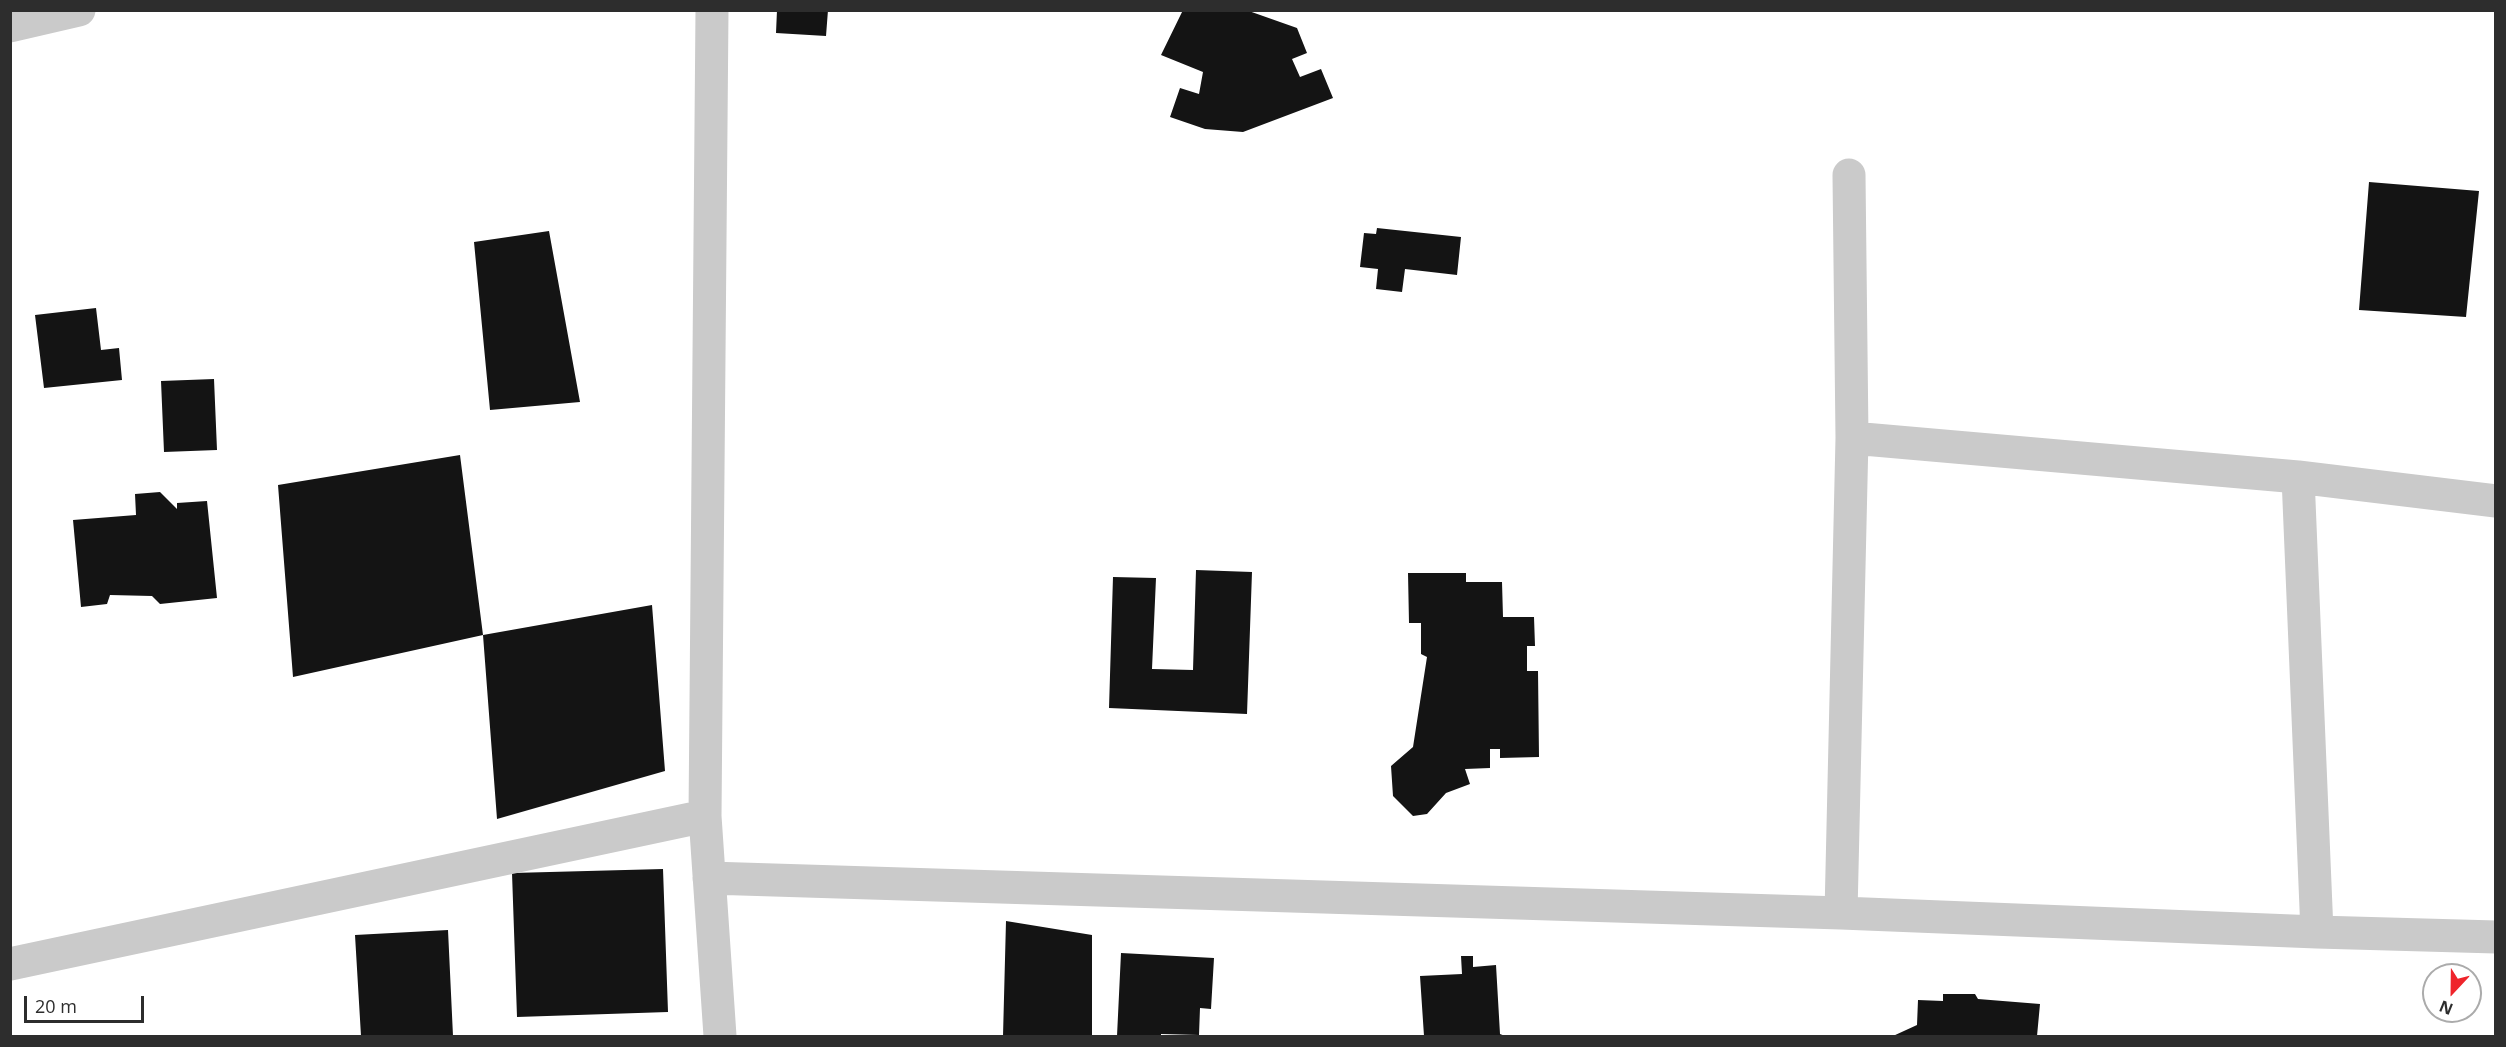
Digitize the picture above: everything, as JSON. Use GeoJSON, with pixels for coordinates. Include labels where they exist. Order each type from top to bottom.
{"type":"FeatureCollection","features":[{"type":"Feature","properties":{"kind":"street"},"geometry":{"type":"LineString","coordinates":[[10,26],[79,10]]}},
{"type":"Feature","properties":{"kind":"street"},"geometry":{"type":"LineString","coordinates":[[712,10],[705,816],[720,1036]]}},
{"type":"Feature","properties":{"kind":"street"},"geometry":{"type":"LineString","coordinates":[[1840,913],[1852,438],[1849,176]]}},
{"type":"Feature","properties":{"kind":"street"},"geometry":{"type":"LineString","coordinates":[[1852,438],[2298,477],[2496,501]]}},
{"type":"Feature","properties":{"kind":"street"},"geometry":{"type":"LineString","coordinates":[[2298,477],[2318,932]]}},
{"type":"Feature","properties":{"kind":"street"},"geometry":{"type":"LineString","coordinates":[[10,964],[705,816]]}},
{"type":"Feature","properties":{"kind":"street"},"geometry":{"type":"LineString","coordinates":[[709,878],[1840,913],[2496,937]]}},
{"type":"Feature","properties":{"kind":"building"},"geometry":{"type":"Polygon","coordinates":[[[777,10],[828,10],[826,36],[776,33],[777,10]]]}},
{"type":"Feature","properties":{"kind":"building"},"geometry":{"type":"Polygon","coordinates":[[[1183,10],[1246,10],[1297,28],[1307,53],[1292,59],[1300,77],[1321,69],[1333,98],[1243,132],[1205,129],[1170,117],[1180,88],[1199,94],[1203,72],[1161,55],[1183,10]]]}},
{"type":"Feature","properties":{"kind":"building"},"geometry":{"type":"Polygon","coordinates":[[[2369,182],[2479,191],[2466,317],[2359,310],[2369,182]]]}},
{"type":"Feature","properties":{"kind":"building"},"geometry":{"type":"Polygon","coordinates":[[[1377,228],[1461,237],[1457,275],[1405,269],[1402,292],[1376,289],[1378,269],[1360,267],[1364,233],[1376,234],[1377,228]]]}},
{"type":"Feature","properties":{"kind":"building"},"geometry":{"type":"Polygon","coordinates":[[[549,231],[580,402],[490,410],[474,242],[549,231]]]}},
{"type":"Feature","properties":{"kind":"building"},"geometry":{"type":"Polygon","coordinates":[[[96,308],[101,350],[119,348],[122,380],[44,388],[35,315],[96,308]]]}},
{"type":"Feature","properties":{"kind":"building"},"geometry":{"type":"Polygon","coordinates":[[[214,379],[217,450],[164,452],[161,381],[214,379]]]}},
{"type":"Feature","properties":{"kind":"building"},"geometry":{"type":"Polygon","coordinates":[[[460,455],[483,635],[293,677],[278,485],[460,455]]]}},
{"type":"Feature","properties":{"kind":"building"},"geometry":{"type":"Polygon","coordinates":[[[160,492],[177,509],[177,503],[207,501],[217,598],[160,604],[152,596],[110,595],[107,604],[81,607],[73,520],[136,515],[135,494],[160,492]]]}},
{"type":"Feature","properties":{"kind":"building"},"geometry":{"type":"Polygon","coordinates":[[[1196,570],[1252,572],[1247,714],[1109,708],[1113,577],[1156,578],[1152,669],[1193,670],[1196,570]]]}},
{"type":"Feature","properties":{"kind":"building"},"geometry":{"type":"Polygon","coordinates":[[[1408,573],[1466,573],[1466,582],[1502,582],[1503,617],[1534,617],[1535,646],[1527,646],[1527,671],[1538,671],[1539,757],[1500,758],[1500,749],[1490,749],[1490,768],[1465,769],[1470,784],[1446,793],[1427,814],[1413,816],[1393,796],[1391,766],[1413,747],[1427,657],[1421,654],[1421,623],[1409,623],[1408,573]]]}},
{"type":"Feature","properties":{"kind":"building"},"geometry":{"type":"Polygon","coordinates":[[[652,605],[665,771],[497,819],[483,635],[652,605]]]}},
{"type":"Feature","properties":{"kind":"building"},"geometry":{"type":"Polygon","coordinates":[[[663,869],[668,1012],[517,1017],[512,873],[663,869]]]}},
{"type":"Feature","properties":{"kind":"building"},"geometry":{"type":"Polygon","coordinates":[[[1006,921],[1092,935],[1092,1036],[1003,1036],[1006,921]]]}},
{"type":"Feature","properties":{"kind":"building"},"geometry":{"type":"Polygon","coordinates":[[[448,930],[453,1036],[361,1036],[355,935],[448,930]]]}},
{"type":"Feature","properties":{"kind":"building"},"geometry":{"type":"Polygon","coordinates":[[[1121,953],[1214,958],[1211,1009],[1200,1008],[1199,1035],[1117,1036],[1121,953]]]}},
{"type":"Feature","properties":{"kind":"building"},"geometry":{"type":"Polygon","coordinates":[[[1461,956],[1473,956],[1473,967],[1496,965],[1500,1034],[1505,1036],[1424,1036],[1420,976],[1462,974],[1461,956]]]}},
{"type":"Feature","properties":{"kind":"building"},"geometry":{"type":"Polygon","coordinates":[[[1943,994],[1975,994],[1978,999],[2040,1004],[2037,1036],[1893,1036],[1917,1025],[1918,1000],[1943,1001],[1943,994]]]}}]}
